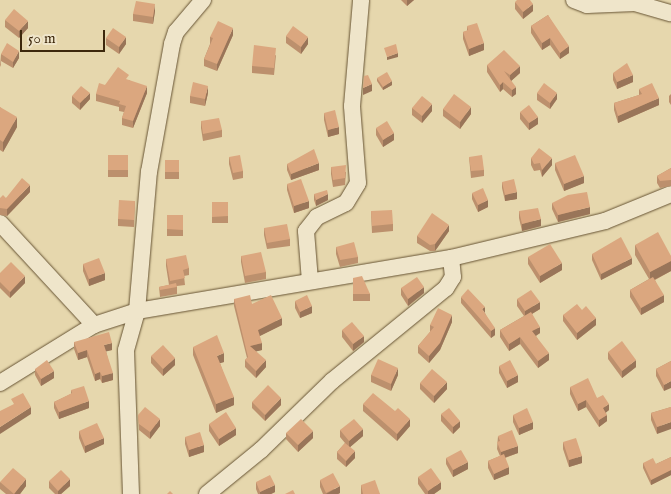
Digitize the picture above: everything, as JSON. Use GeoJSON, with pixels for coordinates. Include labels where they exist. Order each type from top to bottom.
{"type":"FeatureCollection","features":[{"type":"Feature","properties":{"kind":"street"},"geometry":{"type":"LineString","coordinates":[[131,494],[126,350],[137,311],[149,172],[172,44],[176,32],[203,0]]}},
{"type":"Feature","properties":{"kind":"street"},"geometry":{"type":"LineString","coordinates":[[310,281],[306,231],[317,217],[346,204],[358,183],[352,106],[361,0]]}},
{"type":"Feature","properties":{"kind":"street"},"geometry":{"type":"LineString","coordinates":[[574,0],[588,5],[635,3],[671,13]]}},
{"type":"Feature","properties":{"kind":"street"},"geometry":{"type":"LineString","coordinates":[[0,383],[94,325],[137,311],[450,258],[605,221],[671,194]]}},
{"type":"Feature","properties":{"kind":"street"},"geometry":{"type":"LineString","coordinates":[[0,223],[94,325]]}},
{"type":"Feature","properties":{"kind":"street"},"geometry":{"type":"LineString","coordinates":[[207,494],[261,450],[332,382],[446,288],[453,277],[450,258]]}},
{"type":"Feature","properties":{"kind":"building"},"geometry":{"type":"Polygon","coordinates":[[[517,0],[530,0],[533,4],[523,12],[515,2],[517,0]]]}},
{"type":"Feature","properties":{"kind":"building"},"geometry":{"type":"Polygon","coordinates":[[[136,1],[155,4],[153,17],[133,14],[136,1]]]}},
{"type":"Feature","properties":{"kind":"building"},"geometry":{"type":"Polygon","coordinates":[[[14,9],[28,21],[19,31],[5,20],[14,9]]]}},
{"type":"Feature","properties":{"kind":"building"},"geometry":{"type":"Polygon","coordinates":[[[548,15],[569,46],[560,53],[550,38],[542,43],[531,26],[548,15]]]}},
{"type":"Feature","properties":{"kind":"building"},"geometry":{"type":"Polygon","coordinates":[[[218,21],[233,28],[217,64],[204,59],[213,38],[210,37],[218,21]]]}},
{"type":"Feature","properties":{"kind":"building"},"geometry":{"type":"Polygon","coordinates":[[[477,23],[484,43],[469,49],[463,32],[468,30],[467,26],[477,23]]]}},
{"type":"Feature","properties":{"kind":"building"},"geometry":{"type":"Polygon","coordinates":[[[293,26],[308,37],[301,47],[286,36],[293,26]]]}},
{"type":"Feature","properties":{"kind":"building"},"geometry":{"type":"Polygon","coordinates":[[[113,28],[126,37],[119,47],[106,38],[113,28]]]}},
{"type":"Feature","properties":{"kind":"building"},"geometry":{"type":"Polygon","coordinates":[[[7,43],[19,51],[13,62],[1,54],[7,43]]]}},
{"type":"Feature","properties":{"kind":"building"},"geometry":{"type":"Polygon","coordinates":[[[396,44],[398,53],[387,57],[384,48],[396,44]]]}},
{"type":"Feature","properties":{"kind":"building"},"geometry":{"type":"Polygon","coordinates":[[[254,45],[276,48],[274,68],[252,66],[254,45]]]}},
{"type":"Feature","properties":{"kind":"building"},"geometry":{"type":"Polygon","coordinates":[[[504,50],[520,66],[510,75],[504,71],[516,87],[512,90],[503,82],[500,85],[487,65],[504,50]]]}},
{"type":"Feature","properties":{"kind":"building"},"geometry":{"type":"Polygon","coordinates":[[[627,63],[633,75],[617,82],[613,73],[627,63]]]}},
{"type":"Feature","properties":{"kind":"building"},"geometry":{"type":"Polygon","coordinates":[[[118,67],[129,75],[126,79],[147,86],[133,121],[122,118],[126,106],[119,104],[120,101],[96,94],[99,83],[105,85],[118,67]]]}},
{"type":"Feature","properties":{"kind":"building"},"geometry":{"type":"Polygon","coordinates":[[[387,72],[392,81],[383,87],[377,78],[387,72]]]}},
{"type":"Feature","properties":{"kind":"building"},"geometry":{"type":"Polygon","coordinates":[[[368,75],[372,84],[363,88],[364,76],[368,75]]]}},
{"type":"Feature","properties":{"kind":"building"},"geometry":{"type":"Polygon","coordinates":[[[193,82],[208,86],[205,99],[190,96],[193,82]]]}},
{"type":"Feature","properties":{"kind":"building"},"geometry":{"type":"Polygon","coordinates":[[[544,83],[557,93],[550,103],[537,93],[544,83]]]}},
{"type":"Feature","properties":{"kind":"building"},"geometry":{"type":"Polygon","coordinates":[[[652,83],[659,98],[618,116],[614,103],[642,94],[639,89],[652,83]]]}},
{"type":"Feature","properties":{"kind":"building"},"geometry":{"type":"Polygon","coordinates":[[[81,86],[90,93],[80,103],[72,96],[81,86]]]}},
{"type":"Feature","properties":{"kind":"building"},"geometry":{"type":"Polygon","coordinates":[[[454,94],[471,107],[460,122],[443,109],[454,94]]]}},
{"type":"Feature","properties":{"kind":"building"},"geometry":{"type":"Polygon","coordinates":[[[422,96],[432,104],[422,116],[412,108],[422,96]]]}},
{"type":"Feature","properties":{"kind":"building"},"geometry":{"type":"Polygon","coordinates":[[[529,105],[538,117],[529,123],[520,112],[529,105]]]}},
{"type":"Feature","properties":{"kind":"building"},"geometry":{"type":"Polygon","coordinates":[[[0,107],[17,117],[3,142],[0,140],[0,107]]]}},
{"type":"Feature","properties":{"kind":"building"},"geometry":{"type":"Polygon","coordinates":[[[335,110],[339,127],[328,130],[324,113],[335,110]]]}},
{"type":"Feature","properties":{"kind":"building"},"geometry":{"type":"Polygon","coordinates":[[[219,118],[222,130],[203,134],[201,121],[219,118]]]}},
{"type":"Feature","properties":{"kind":"building"},"geometry":{"type":"Polygon","coordinates":[[[387,121],[394,133],[383,140],[376,128],[387,121]]]}},
{"type":"Feature","properties":{"kind":"building"},"geometry":{"type":"Polygon","coordinates":[[[539,148],[552,158],[542,170],[540,163],[534,164],[531,158],[539,148]]]}},
{"type":"Feature","properties":{"kind":"building"},"geometry":{"type":"Polygon","coordinates":[[[314,149],[319,163],[291,174],[287,164],[314,149]]]}},
{"type":"Feature","properties":{"kind":"building"},"geometry":{"type":"Polygon","coordinates":[[[108,155],[128,155],[128,170],[108,170],[108,155]]]}},
{"type":"Feature","properties":{"kind":"building"},"geometry":{"type":"Polygon","coordinates":[[[240,155],[243,171],[233,173],[229,157],[240,155]]]}},
{"type":"Feature","properties":{"kind":"building"},"geometry":{"type":"Polygon","coordinates":[[[482,155],[484,170],[471,171],[469,157],[482,155]]]}},
{"type":"Feature","properties":{"kind":"building"},"geometry":{"type":"Polygon","coordinates":[[[575,155],[584,176],[564,184],[555,163],[575,155]]]}},
{"type":"Feature","properties":{"kind":"building"},"geometry":{"type":"Polygon","coordinates":[[[165,160],[179,160],[179,172],[165,172],[165,160]]]}},
{"type":"Feature","properties":{"kind":"building"},"geometry":{"type":"Polygon","coordinates":[[[346,165],[345,178],[333,180],[331,167],[346,165]]]}},
{"type":"Feature","properties":{"kind":"building"},"geometry":{"type":"Polygon","coordinates":[[[671,168],[671,180],[660,181],[657,176],[671,168]]]}},
{"type":"Feature","properties":{"kind":"building"},"geometry":{"type":"Polygon","coordinates":[[[22,178],[30,185],[7,209],[0,208],[0,198],[3,195],[6,198],[22,178]]]}},
{"type":"Feature","properties":{"kind":"building"},"geometry":{"type":"Polygon","coordinates":[[[301,179],[309,201],[294,206],[287,184],[301,179]]]}},
{"type":"Feature","properties":{"kind":"building"},"geometry":{"type":"Polygon","coordinates":[[[514,179],[517,192],[505,195],[502,182],[514,179]]]}},
{"type":"Feature","properties":{"kind":"building"},"geometry":{"type":"Polygon","coordinates":[[[483,188],[488,200],[478,205],[472,193],[483,188]]]}},
{"type":"Feature","properties":{"kind":"building"},"geometry":{"type":"Polygon","coordinates":[[[327,190],[328,194],[316,200],[314,194],[327,190]]]}},
{"type":"Feature","properties":{"kind":"building"},"geometry":{"type":"Polygon","coordinates":[[[587,192],[590,207],[558,215],[552,203],[568,195],[587,192]]]}},
{"type":"Feature","properties":{"kind":"building"},"geometry":{"type":"Polygon","coordinates":[[[119,200],[135,201],[134,220],[118,219],[119,200]]]}},
{"type":"Feature","properties":{"kind":"building"},"geometry":{"type":"Polygon","coordinates":[[[212,202],[228,202],[228,216],[212,217],[212,202]]]}},
{"type":"Feature","properties":{"kind":"building"},"geometry":{"type":"Polygon","coordinates":[[[538,208],[541,219],[522,224],[519,211],[538,208]]]}},
{"type":"Feature","properties":{"kind":"building"},"geometry":{"type":"Polygon","coordinates":[[[392,210],[393,224],[372,226],[371,211],[392,210]]]}},
{"type":"Feature","properties":{"kind":"building"},"geometry":{"type":"Polygon","coordinates":[[[432,213],[449,225],[435,244],[430,245],[417,236],[432,213]]]}},
{"type":"Feature","properties":{"kind":"building"},"geometry":{"type":"Polygon","coordinates":[[[167,215],[183,215],[183,230],[167,229],[167,215]]]}},
{"type":"Feature","properties":{"kind":"building"},"geometry":{"type":"Polygon","coordinates":[[[287,224],[290,239],[267,243],[264,228],[287,224]]]}},
{"type":"Feature","properties":{"kind":"building"},"geometry":{"type":"Polygon","coordinates":[[[658,232],[671,256],[671,261],[650,272],[635,245],[658,232]]]}},
{"type":"Feature","properties":{"kind":"building"},"geometry":{"type":"Polygon","coordinates":[[[621,237],[632,258],[601,274],[592,254],[621,237]]]}},
{"type":"Feature","properties":{"kind":"building"},"geometry":{"type":"Polygon","coordinates":[[[354,242],[358,257],[340,260],[336,247],[354,242]]]}},
{"type":"Feature","properties":{"kind":"building"},"geometry":{"type":"Polygon","coordinates":[[[550,244],[562,263],[540,276],[528,257],[550,244]]]}},
{"type":"Feature","properties":{"kind":"building"},"geometry":{"type":"Polygon","coordinates":[[[261,252],[266,272],[245,276],[241,256],[261,252]]]}},
{"type":"Feature","properties":{"kind":"building"},"geometry":{"type":"Polygon","coordinates":[[[186,255],[189,268],[183,270],[185,278],[170,281],[166,259],[186,255]]]}},
{"type":"Feature","properties":{"kind":"building"},"geometry":{"type":"Polygon","coordinates":[[[99,258],[105,273],[89,279],[83,264],[99,258]]]}},
{"type":"Feature","properties":{"kind":"building"},"geometry":{"type":"Polygon","coordinates":[[[11,262],[25,276],[10,292],[0,282],[0,273],[11,262]]]}},
{"type":"Feature","properties":{"kind":"building"},"geometry":{"type":"Polygon","coordinates":[[[362,276],[370,294],[353,294],[353,278],[362,276]]]}},
{"type":"Feature","properties":{"kind":"building"},"geometry":{"type":"Polygon","coordinates":[[[417,277],[424,287],[408,299],[401,288],[417,277]]]}},
{"type":"Feature","properties":{"kind":"building"},"geometry":{"type":"Polygon","coordinates":[[[653,277],[664,295],[641,308],[630,290],[653,277]]]}},
{"type":"Feature","properties":{"kind":"building"},"geometry":{"type":"Polygon","coordinates":[[[176,283],[177,287],[160,290],[159,287],[176,283]]]}},
{"type":"Feature","properties":{"kind":"building"},"geometry":{"type":"Polygon","coordinates":[[[468,289],[485,307],[482,309],[495,328],[491,331],[461,297],[468,289]]]}},
{"type":"Feature","properties":{"kind":"building"},"geometry":{"type":"Polygon","coordinates":[[[531,290],[540,302],[525,311],[517,299],[531,290]]]}},
{"type":"Feature","properties":{"kind":"building"},"geometry":{"type":"Polygon","coordinates":[[[250,295],[252,304],[271,295],[282,318],[258,330],[262,343],[250,346],[266,360],[256,371],[245,360],[248,357],[234,299],[250,295]]]}},
{"type":"Feature","properties":{"kind":"building"},"geometry":{"type":"Polygon","coordinates":[[[307,295],[312,306],[300,312],[295,301],[307,295]]]}},
{"type":"Feature","properties":{"kind":"building"},"geometry":{"type":"Polygon","coordinates":[[[577,304],[582,310],[586,306],[596,318],[577,333],[563,315],[577,304]]]}},
{"type":"Feature","properties":{"kind":"building"},"geometry":{"type":"Polygon","coordinates":[[[438,308],[452,315],[440,343],[429,356],[418,346],[434,327],[430,325],[438,308]]]}},
{"type":"Feature","properties":{"kind":"building"},"geometry":{"type":"Polygon","coordinates":[[[531,312],[540,327],[532,331],[549,353],[538,361],[520,337],[509,344],[500,330],[531,312]]]}},
{"type":"Feature","properties":{"kind":"building"},"geometry":{"type":"Polygon","coordinates":[[[352,322],[364,336],[353,344],[342,330],[352,322]]]}},
{"type":"Feature","properties":{"kind":"building"},"geometry":{"type":"Polygon","coordinates":[[[109,332],[112,343],[104,345],[113,373],[102,376],[100,372],[95,374],[87,350],[78,353],[74,342],[109,332]]]}},
{"type":"Feature","properties":{"kind":"building"},"geometry":{"type":"Polygon","coordinates":[[[217,335],[224,353],[217,356],[234,397],[216,404],[193,347],[217,335]]]}},
{"type":"Feature","properties":{"kind":"building"},"geometry":{"type":"Polygon","coordinates":[[[622,341],[636,360],[622,371],[608,352],[622,341]]]}},
{"type":"Feature","properties":{"kind":"building"},"geometry":{"type":"Polygon","coordinates":[[[163,345],[175,358],[163,369],[151,356],[163,345]]]}},
{"type":"Feature","properties":{"kind":"building"},"geometry":{"type":"Polygon","coordinates":[[[378,359],[398,368],[391,384],[371,375],[378,359]]]}},
{"type":"Feature","properties":{"kind":"building"},"geometry":{"type":"Polygon","coordinates":[[[47,360],[54,371],[41,379],[35,369],[47,360]]]}},
{"type":"Feature","properties":{"kind":"building"},"geometry":{"type":"Polygon","coordinates":[[[510,360],[518,375],[507,381],[499,366],[510,360]]]}},
{"type":"Feature","properties":{"kind":"building"},"geometry":{"type":"Polygon","coordinates":[[[671,361],[671,381],[664,385],[656,369],[671,361]]]}},
{"type":"Feature","properties":{"kind":"building"},"geometry":{"type":"Polygon","coordinates":[[[432,369],[447,382],[434,396],[420,383],[432,369]]]}},
{"type":"Feature","properties":{"kind":"building"},"geometry":{"type":"Polygon","coordinates":[[[588,378],[597,398],[603,395],[609,404],[603,408],[607,415],[599,420],[586,400],[578,404],[570,387],[588,378]]]}},
{"type":"Feature","properties":{"kind":"building"},"geometry":{"type":"Polygon","coordinates":[[[268,385],[281,398],[265,415],[252,402],[268,385]]]}},
{"type":"Feature","properties":{"kind":"building"},"geometry":{"type":"Polygon","coordinates":[[[84,386],[89,401],[59,412],[54,402],[72,393],[71,390],[84,386]]]}},
{"type":"Feature","properties":{"kind":"building"},"geometry":{"type":"Polygon","coordinates":[[[23,393],[31,407],[0,427],[0,411],[14,404],[11,399],[23,393]]]}},
{"type":"Feature","properties":{"kind":"building"},"geometry":{"type":"Polygon","coordinates":[[[373,393],[395,411],[398,408],[410,419],[397,434],[363,404],[373,393]]]}},
{"type":"Feature","properties":{"kind":"building"},"geometry":{"type":"Polygon","coordinates":[[[145,407],[160,419],[150,432],[139,424],[138,415],[145,407]]]}},
{"type":"Feature","properties":{"kind":"building"},"geometry":{"type":"Polygon","coordinates":[[[671,407],[671,422],[657,427],[651,413],[671,407]]]}},
{"type":"Feature","properties":{"kind":"building"},"geometry":{"type":"Polygon","coordinates":[[[449,408],[460,421],[453,427],[441,414],[449,408]]]}},
{"type":"Feature","properties":{"kind":"building"},"geometry":{"type":"Polygon","coordinates":[[[527,408],[533,422],[519,428],[513,415],[527,408]]]}},
{"type":"Feature","properties":{"kind":"building"},"geometry":{"type":"Polygon","coordinates":[[[226,412],[236,428],[219,439],[209,424],[226,412]]]}},
{"type":"Feature","properties":{"kind":"building"},"geometry":{"type":"Polygon","coordinates":[[[301,419],[313,431],[298,445],[286,433],[301,419]]]}},
{"type":"Feature","properties":{"kind":"building"},"geometry":{"type":"Polygon","coordinates":[[[354,419],[363,429],[349,441],[340,430],[354,419]]]}},
{"type":"Feature","properties":{"kind":"building"},"geometry":{"type":"Polygon","coordinates":[[[97,423],[104,438],[85,446],[79,431],[97,423]]]}},
{"type":"Feature","properties":{"kind":"building"},"geometry":{"type":"Polygon","coordinates":[[[512,430],[518,446],[501,452],[497,442],[500,441],[498,436],[512,430]]]}},
{"type":"Feature","properties":{"kind":"building"},"geometry":{"type":"Polygon","coordinates":[[[200,432],[204,445],[189,450],[185,437],[200,432]]]}},
{"type":"Feature","properties":{"kind":"building"},"geometry":{"type":"Polygon","coordinates":[[[576,438],[582,456],[569,460],[563,442],[576,438]]]}},
{"type":"Feature","properties":{"kind":"building"},"geometry":{"type":"Polygon","coordinates":[[[345,443],[355,451],[346,461],[337,452],[345,443]]]}},
{"type":"Feature","properties":{"kind":"building"},"geometry":{"type":"Polygon","coordinates":[[[461,450],[468,462],[453,470],[446,458],[461,450]]]}},
{"type":"Feature","properties":{"kind":"building"},"geometry":{"type":"Polygon","coordinates":[[[504,454],[509,467],[494,474],[488,461],[504,454]]]}},
{"type":"Feature","properties":{"kind":"building"},"geometry":{"type":"Polygon","coordinates":[[[671,457],[671,470],[651,480],[643,463],[653,458],[656,464],[671,457]]]}},
{"type":"Feature","properties":{"kind":"building"},"geometry":{"type":"Polygon","coordinates":[[[13,468],[26,479],[14,494],[0,482],[13,468]]]}},
{"type":"Feature","properties":{"kind":"building"},"geometry":{"type":"Polygon","coordinates":[[[431,468],[441,482],[428,491],[418,477],[431,468]]]}},
{"type":"Feature","properties":{"kind":"building"},"geometry":{"type":"Polygon","coordinates":[[[61,470],[70,479],[58,491],[49,481],[61,470]]]}},
{"type":"Feature","properties":{"kind":"building"},"geometry":{"type":"Polygon","coordinates":[[[333,473],[340,486],[326,493],[320,480],[333,473]]]}},
{"type":"Feature","properties":{"kind":"building"},"geometry":{"type":"Polygon","coordinates":[[[270,475],[275,485],[260,492],[256,482],[270,475]]]}},
{"type":"Feature","properties":{"kind":"building"},"geometry":{"type":"Polygon","coordinates":[[[375,480],[380,494],[363,494],[361,485],[375,480]]]}},
{"type":"Feature","properties":{"kind":"building"},"geometry":{"type":"Polygon","coordinates":[[[293,490],[295,494],[285,494],[293,490]]]}}]}
